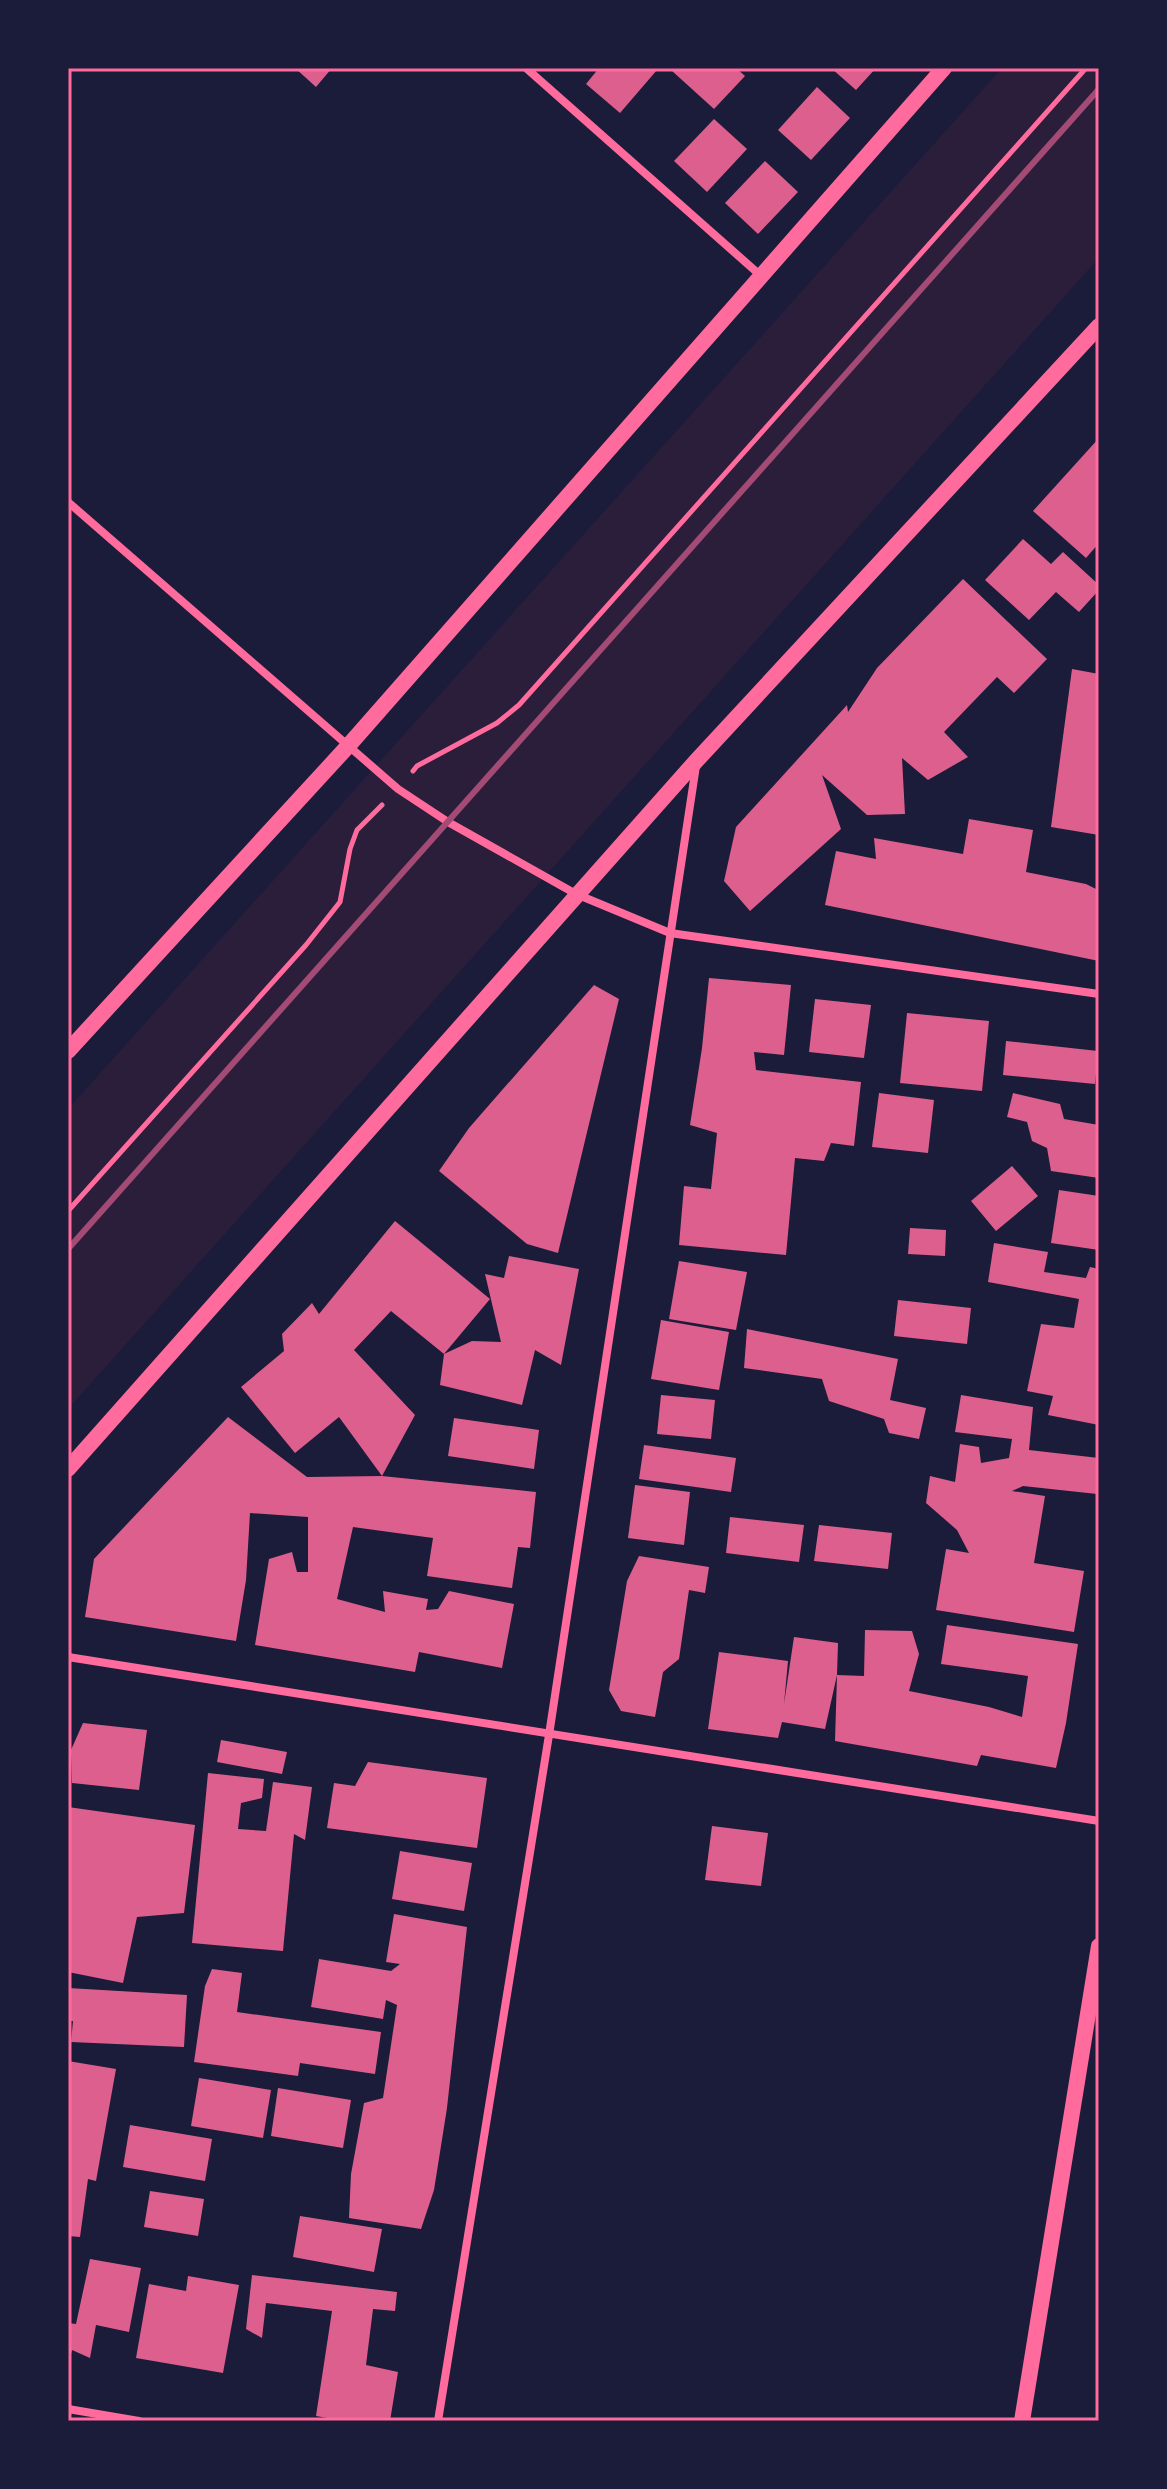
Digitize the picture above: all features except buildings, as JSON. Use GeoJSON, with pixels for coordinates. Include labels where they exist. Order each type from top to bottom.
{"type":"FeatureCollection","features":[{"type":"Feature","properties":{"kind":"main road"},"geometry":{"type":"LineString","coordinates":[[68,1051],[349,745],[944,68]]}},
{"type":"Feature","properties":{"kind":"main road"},"geometry":{"type":"LineString","coordinates":[[68,1469],[576,894],[1099,326]]}},
{"type":"Feature","properties":{"kind":"main road"},"geometry":{"type":"LineString","coordinates":[[1022,2421],[1099,1946]]}},
{"type":"Feature","properties":{"kind":"street"},"geometry":{"type":"LineString","coordinates":[[526,68],[760,275]]}},
{"type":"Feature","properties":{"kind":"street"},"geometry":{"type":"LineString","coordinates":[[68,502],[398,789],[448,822],[576,894],[670,933],[1099,994]]}},
{"type":"Feature","properties":{"kind":"street"},"geometry":{"type":"LineString","coordinates":[[438,2421],[549,1735],[697,760]]}},
{"type":"Feature","properties":{"kind":"street"},"geometry":{"type":"LineString","coordinates":[[68,1657],[1099,1821]]}},
{"type":"Feature","properties":{"kind":"street"},"geometry":{"type":"LineString","coordinates":[[68,2409],[139,2421]]}},
{"type":"Feature","properties":{"kind":"path"},"geometry":{"type":"LineString","coordinates":[[68,1211],[306,945],[340,902],[350,849],[357,830],[417,766],[497,723],[519,705],[1086,68]]}},
{"type":"Feature","properties":{"kind":"shaded area"},"geometry":{"type":"Polygon","coordinates":[[[1002,68],[1099,68],[1099,258],[68,1409],[68,1109],[1002,68]]]}},
{"type":"Feature","properties":{"kind":"railway"},"geometry":{"type":"LineString","coordinates":[[68,1249],[1099,89]]}}]}
